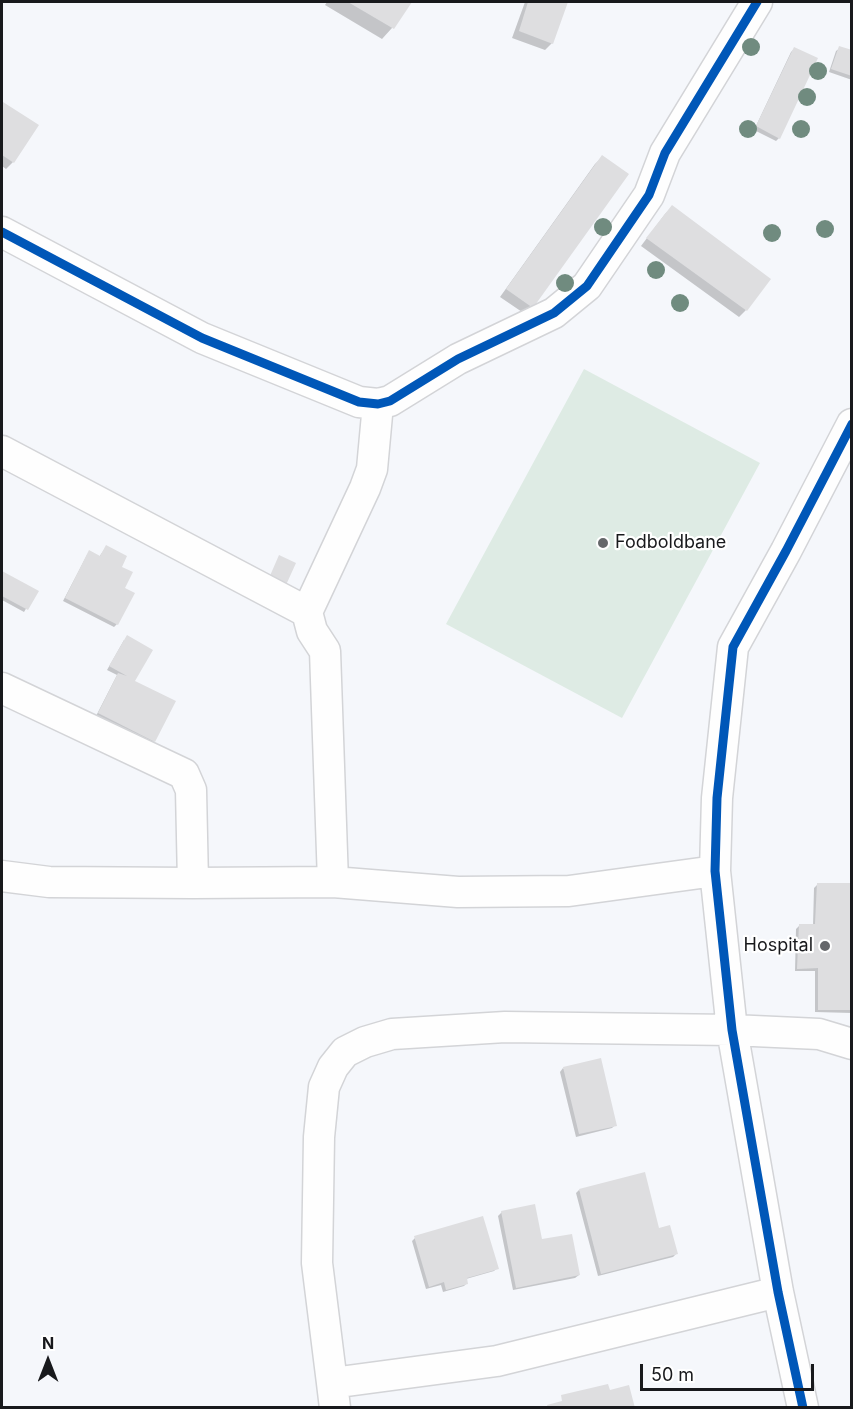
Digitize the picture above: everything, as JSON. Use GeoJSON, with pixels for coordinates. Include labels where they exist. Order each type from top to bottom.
{"type":"FeatureCollection","features":[{"type":"Feature","properties":{"kind":"street"},"geometry":{"type":"LineString","coordinates":[[2,232],[202,338],[359,402],[378,404],[390,401],[458,359],[554,313],[587,286],[649,195],[665,153],[757,2]]}},
{"type":"Feature","properties":{"kind":"street"},"geometry":{"type":"LineString","coordinates":[[333,882],[325,651],[312,631],[307,612],[372,469],[378,404]]}},
{"type":"Feature","properties":{"kind":"street"},"geometry":{"type":"LineString","coordinates":[[803,1407],[778,1292],[732,1030],[716,871],[717,798],[733,647],[852,424]]}},
{"type":"Feature","properties":{"kind":"street"},"geometry":{"type":"LineString","coordinates":[[2,451],[307,612]]}},
{"type":"Feature","properties":{"kind":"street"},"geometry":{"type":"LineString","coordinates":[[2,688],[184,774],[191,790],[193,884]]}},
{"type":"Feature","properties":{"kind":"street"},"geometry":{"type":"LineString","coordinates":[[2,876],[49,882],[193,884],[333,882],[458,891],[569,891],[716,871]]}},
{"type":"Feature","properties":{"kind":"street"},"geometry":{"type":"LineString","coordinates":[[778,1292],[497,1360],[334,1395],[317,1263],[319,1137],[324,1087],[333,1067],[345,1052],[365,1042],[392,1034],[505,1027],[732,1030],[819,1034],[852,1044]]}},
{"type":"Feature","properties":{"kind":"shaded area","name":"Fodboldbane"},"geometry":{"type":"Polygon","coordinates":[[[584,369],[760,463],[622,718],[446,624],[584,369]]]}},
{"type":"Feature","properties":{"kind":"building"},"geometry":{"type":"Polygon","coordinates":[[[348,2],[412,2],[394,29],[348,2]]]}},
{"type":"Feature","properties":{"kind":"building"},"geometry":{"type":"Polygon","coordinates":[[[528,2],[568,2],[553,44],[519,31],[528,2]]]}},
{"type":"Feature","properties":{"kind":"building"},"geometry":{"type":"Polygon","coordinates":[[[839,46],[852,50],[852,76],[831,69],[839,46]]]}},
{"type":"Feature","properties":{"kind":"building"},"geometry":{"type":"Polygon","coordinates":[[[794,47],[818,58],[780,139],[756,126],[794,47]]]}},
{"type":"Feature","properties":{"kind":"building"},"geometry":{"type":"Polygon","coordinates":[[[3,102],[39,125],[14,163],[2,155],[3,102]]]}},
{"type":"Feature","properties":{"kind":"building"},"geometry":{"type":"Polygon","coordinates":[[[602,155],[629,174],[533,308],[506,289],[602,155]]]}},
{"type":"Feature","properties":{"kind":"building"},"geometry":{"type":"Polygon","coordinates":[[[672,205],[771,279],[747,311],[646,238],[672,205]]]}},
{"type":"Feature","properties":{"kind":"building"},"geometry":{"type":"Polygon","coordinates":[[[106,545],[127,556],[122,567],[133,572],[125,588],[135,593],[118,625],[65,598],[89,550],[100,556],[106,545]]]}},
{"type":"Feature","properties":{"kind":"building"},"geometry":{"type":"Polygon","coordinates":[[[279,555],[296,563],[286,585],[269,578],[279,555]]]}},
{"type":"Feature","properties":{"kind":"building"},"geometry":{"type":"Polygon","coordinates":[[[2,571],[39,591],[28,610],[2,596],[2,571]]]}},
{"type":"Feature","properties":{"kind":"building"},"geometry":{"type":"Polygon","coordinates":[[[127,635],[153,650],[135,681],[176,701],[155,742],[98,713],[118,673],[127,676],[109,666],[127,635]]]}},
{"type":"Feature","properties":{"kind":"building","name":"Hospital"},"geometry":{"type":"Polygon","coordinates":[[[817,883],[852,883],[852,1010],[818,1010],[818,968],[797,969],[799,924],[815,924],[817,883]]]}},
{"type":"Feature","properties":{"kind":"building"},"geometry":{"type":"Polygon","coordinates":[[[601,1058],[617,1126],[579,1134],[563,1067],[601,1058]]]}},
{"type":"Feature","properties":{"kind":"building"},"geometry":{"type":"Polygon","coordinates":[[[645,1172],[659,1228],[670,1225],[678,1254],[601,1274],[579,1189],[645,1172]]]}},
{"type":"Feature","properties":{"kind":"building"},"geometry":{"type":"Polygon","coordinates":[[[535,1204],[542,1239],[572,1234],[580,1275],[516,1288],[501,1211],[535,1204]]]}},
{"type":"Feature","properties":{"kind":"building"},"geometry":{"type":"Polygon","coordinates":[[[483,1216],[499,1269],[467,1278],[468,1284],[446,1290],[444,1282],[429,1287],[414,1236],[483,1216]]]}},
{"type":"Feature","properties":{"kind":"building"},"geometry":{"type":"Polygon","coordinates":[[[608,1384],[610,1390],[629,1385],[635,1408],[548,1408],[547,1405],[562,1401],[561,1395],[608,1384]]]}},
{"type":"Feature","properties":{"kind":"cycle path"},"geometry":{"type":"LineString","coordinates":[[2,232],[202,338],[359,402],[378,404],[390,401],[458,359],[554,313],[587,286],[649,195],[665,153],[757,2]]}},
{"type":"Feature","properties":{"kind":"cycle path"},"geometry":{"type":"LineString","coordinates":[[803,1408],[778,1292],[732,1030],[715,871],[717,798],[733,647],[852,424]]}},
{"type":"Feature","properties":{"kind":"place","name":"Fodboldbane"},"geometry":{"type":"Point","coordinates":[603,543]}},
{"type":"Feature","properties":{"kind":"place","name":"Hospital"},"geometry":{"type":"Point","coordinates":[825,946]}}]}
